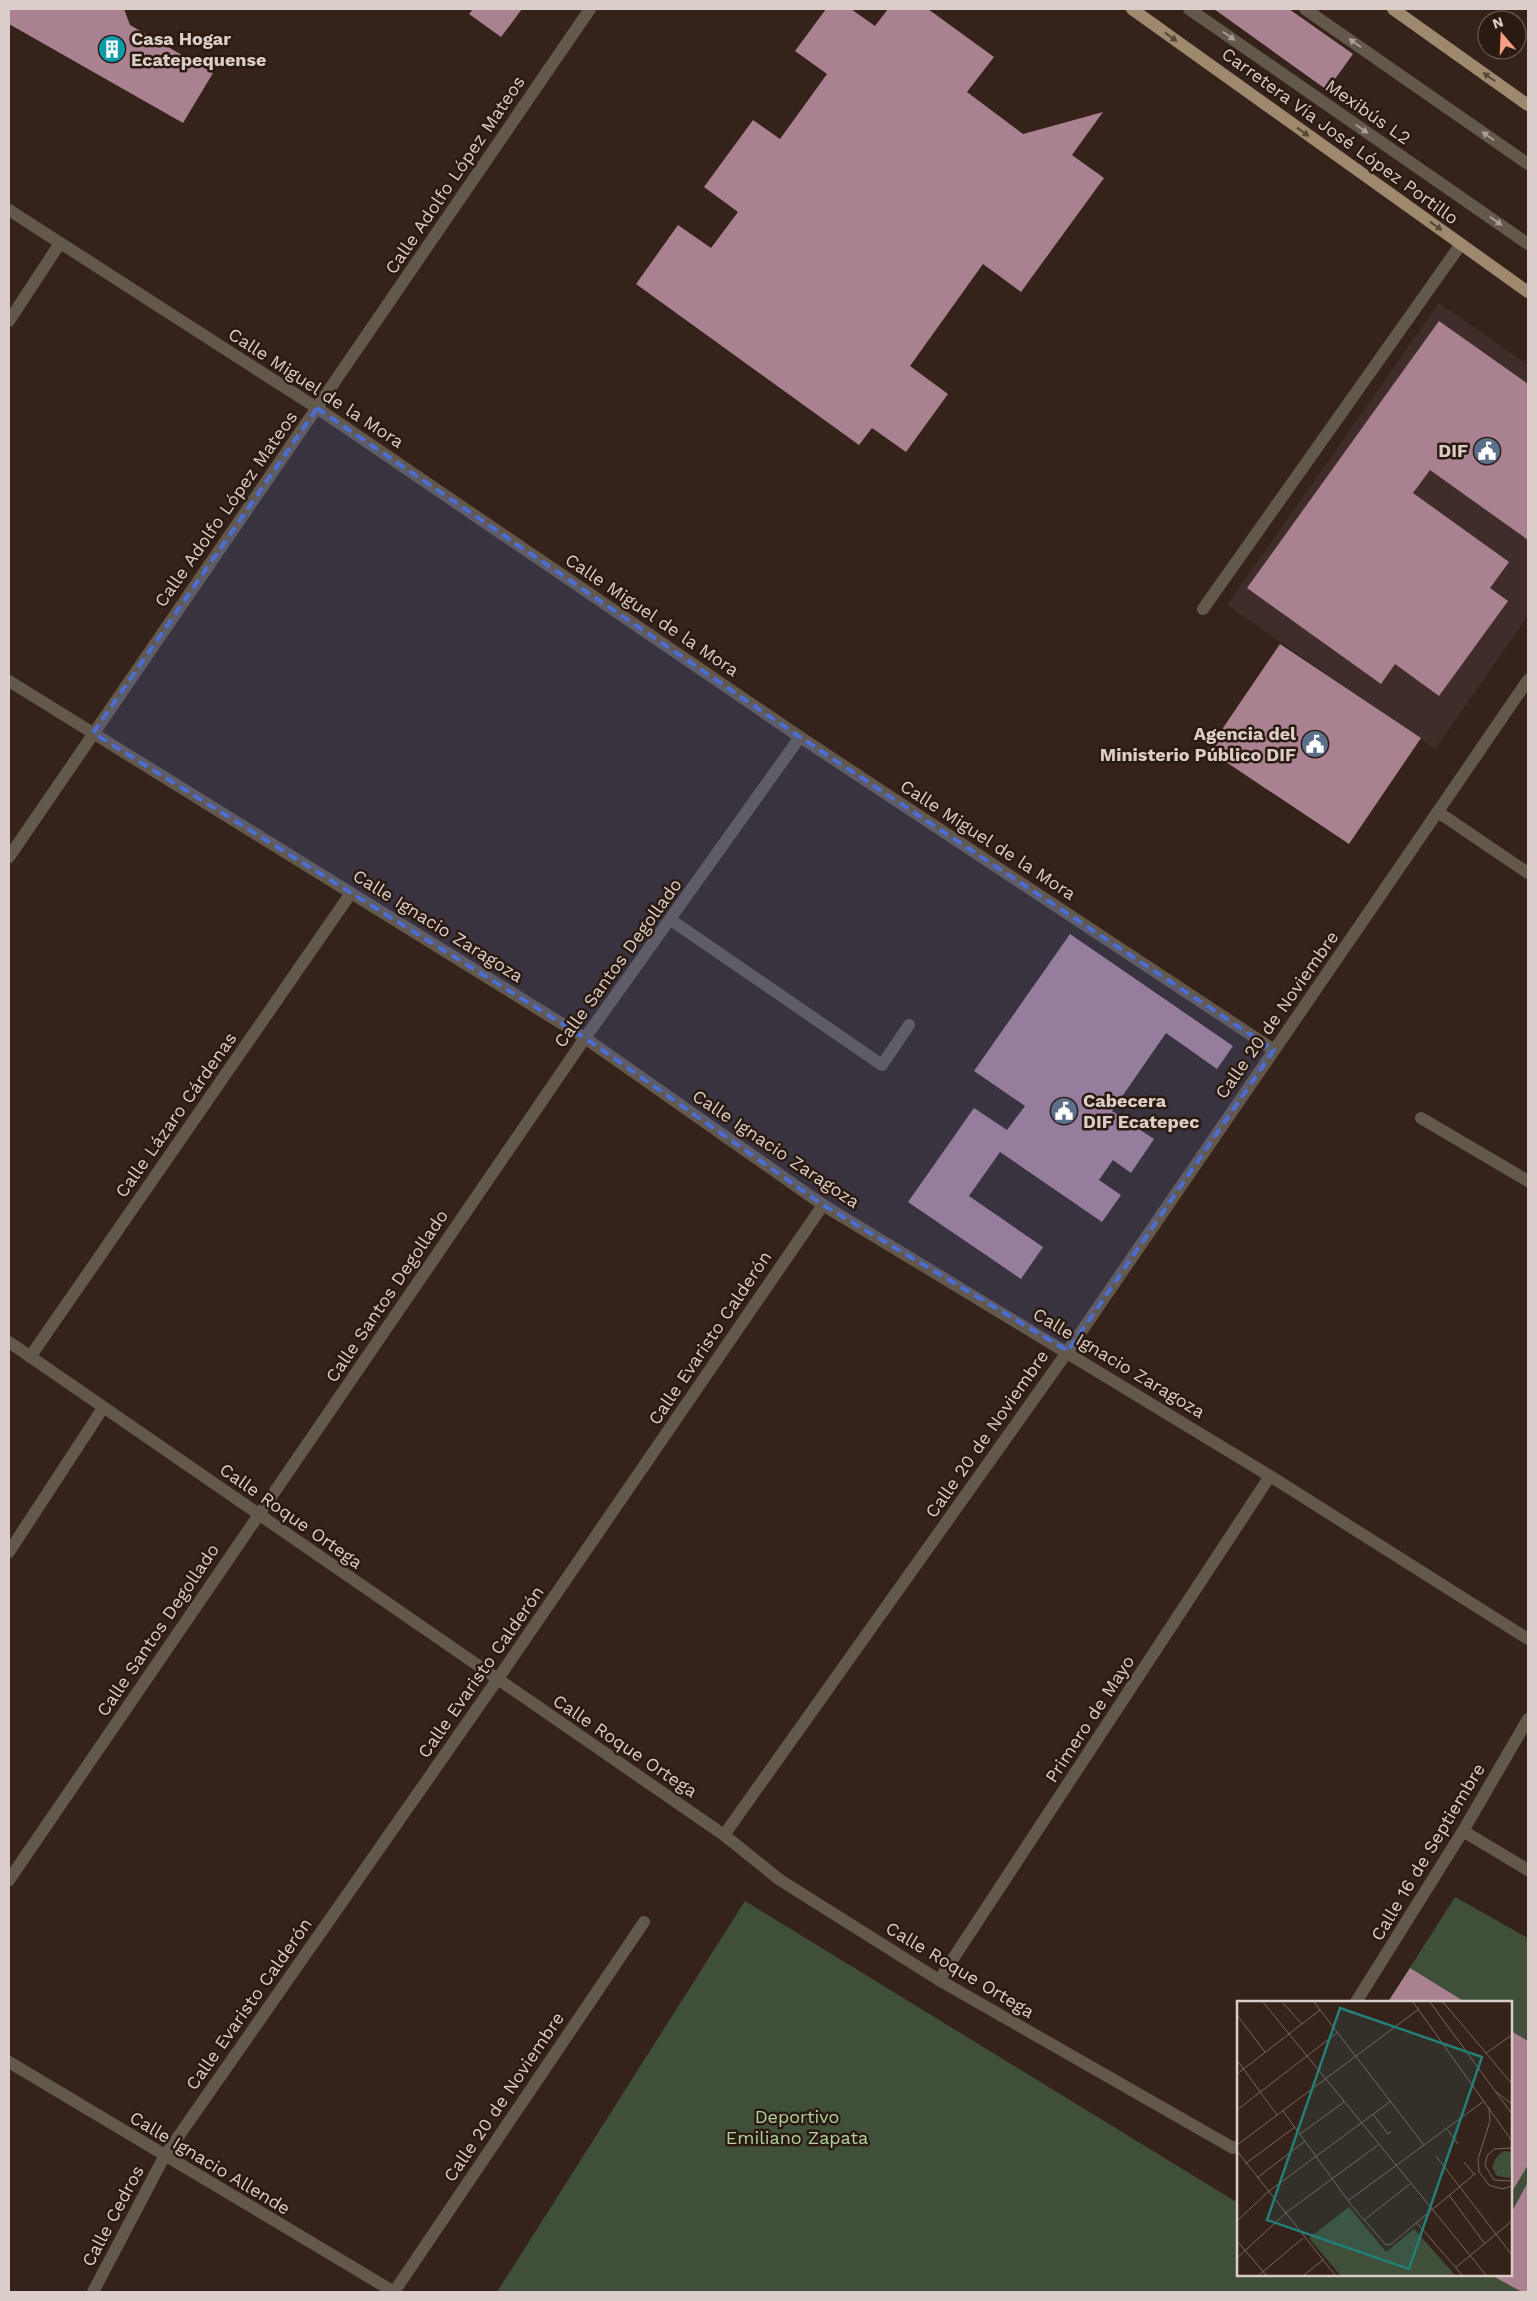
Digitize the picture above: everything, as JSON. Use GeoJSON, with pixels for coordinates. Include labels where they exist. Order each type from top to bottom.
{"type":"FeatureCollection","features":[{"type":"Feature","properties":{"kind":"main road","name":"Carretera Vía José López Portillo"},"geometry":{"type":"LineString","coordinates":[[1132,9],[1528,292]]}},
{"type":"Feature","properties":{"kind":"main road"},"geometry":{"type":"LineString","coordinates":[[1393,9],[1528,105]]}},
{"type":"Feature","properties":{"kind":"street","name":"Calle Adolfo López Mateos"},"geometry":{"type":"LineString","coordinates":[[9,856],[590,9]]}},
{"type":"Feature","properties":{"kind":"street","name":"Mexibús L2"},"geometry":{"type":"LineString","coordinates":[[1189,9],[1528,244]]}},
{"type":"Feature","properties":{"kind":"street"},"geometry":{"type":"LineString","coordinates":[[1305,9],[1528,164]]}},
{"type":"Feature","properties":{"kind":"street","name":"Calle Miguel de la Mora"},"geometry":{"type":"LineString","coordinates":[[9,210],[317,408],[800,737],[1274,1050]]}},
{"type":"Feature","properties":{"kind":"street"},"geometry":{"type":"LineString","coordinates":[[9,321],[60,243]]}},
{"type":"Feature","properties":{"kind":"street"},"geometry":{"type":"LineString","coordinates":[[1203,609],[1461,244]]}},
{"type":"Feature","properties":{"kind":"street","name":"Calle 20 de Noviembre"},"geometry":{"type":"LineString","coordinates":[[724,1835],[1068,1352],[1528,680]]}},
{"type":"Feature","properties":{"kind":"street","name":"Calle Ignacio Zaragoza"},"geometry":{"type":"LineString","coordinates":[[9,681],[585,1038],[823,1205],[1270,1476],[1528,1639]]}},
{"type":"Feature","properties":{"kind":"street","name":"Calle Santos Degollado"},"geometry":{"type":"LineString","coordinates":[[9,1880],[585,1038],[800,737]]}},
{"type":"Feature","properties":{"kind":"street"},"geometry":{"type":"LineString","coordinates":[[1438,812],[1528,874]]}},
{"type":"Feature","properties":{"kind":"street","name":"Calle Lázaro Cárdenas"},"geometry":{"type":"LineString","coordinates":[[30,1357],[352,893]]}},
{"type":"Feature","properties":{"kind":"street"},"geometry":{"type":"LineString","coordinates":[[671,920],[882,1065],[909,1025]]}},
{"type":"Feature","properties":{"kind":"street"},"geometry":{"type":"LineString","coordinates":[[1421,1118],[1528,1181]]}},
{"type":"Feature","properties":{"kind":"street","name":"Calle Evaristo Calderón"},"geometry":{"type":"LineString","coordinates":[[164,2157],[497,1680],[823,1205]]}},
{"type":"Feature","properties":{"kind":"street","name":"Calle Roque Ortega"},"geometry":{"type":"LineString","coordinates":[[9,1342],[724,1835],[780,1880],[939,1980],[1233,2148],[1237,2146]]}},
{"type":"Feature","properties":{"kind":"street"},"geometry":{"type":"LineString","coordinates":[[9,1552],[103,1408]]}},
{"type":"Feature","properties":{"kind":"street","name":"Primero de Mayo"},"geometry":{"type":"LineString","coordinates":[[939,1980],[1270,1476]]}},
{"type":"Feature","properties":{"kind":"street","name":"Calle 16 de Septiembre"},"geometry":{"type":"LineString","coordinates":[[1357,2001],[1463,1831],[1528,1719]]}},
{"type":"Feature","properties":{"kind":"street"},"geometry":{"type":"LineString","coordinates":[[1463,1831],[1528,1870]]}},
{"type":"Feature","properties":{"kind":"street","name":"Calle 20 de Noviembre"},"geometry":{"type":"LineString","coordinates":[[394,2292],[644,1922]]}},
{"type":"Feature","properties":{"kind":"street","name":"Calle Ignacio Allende"},"geometry":{"type":"LineString","coordinates":[[9,2062],[164,2157],[394,2292]]}},
{"type":"Feature","properties":{"kind":"street","name":"Calle Cedros"},"geometry":{"type":"LineString","coordinates":[[93,2292],[164,2157]]}},
{"type":"Feature","properties":{"kind":"highlighted area"},"geometry":{"type":"Polygon","coordinates":[[[317,408],[800,737],[1274,1050],[1068,1351],[823,1205],[585,1038],[93,733],[317,408]]]}},
{"type":"Feature","properties":{"kind":"shaded area"},"geometry":{"type":"Polygon","coordinates":[[[1439,303],[1528,365],[1528,616],[1435,749],[1227,605],[1439,303]]]}},
{"type":"Feature","properties":{"kind":"green space","name":"Deportivo Emiliano Zapata"},"geometry":{"type":"Polygon","coordinates":[[[1455,1897],[1528,1938],[1528,2292],[497,2292],[745,1901],[1237,2202],[1237,2276],[1512,2276],[1512,2001],[1389,2001],[1455,1897]]]}},
{"type":"Feature","properties":{"kind":"building","name":"Casa Hogar Ecatepequense"},"geometry":{"type":"Polygon","coordinates":[[[9,9],[124,9],[130,25],[213,73],[183,123],[9,24],[9,9]]]}},
{"type":"Feature","properties":{"kind":"building"},"geometry":{"type":"Polygon","coordinates":[[[473,9],[522,9],[501,37],[469,14],[473,9]]]}},
{"type":"Feature","properties":{"kind":"building"},"geometry":{"type":"Polygon","coordinates":[[[826,9],[851,9],[875,26],[888,9],[928,9],[994,57],[967,92],[1023,134],[1103,112],[1072,155],[1104,178],[1021,292],[983,264],[910,366],[948,394],[906,452],[872,428],[859,445],[636,284],[678,225],[711,248],[738,212],[704,187],[753,120],[780,139],[827,74],[795,51],[826,9]]]}},
{"type":"Feature","properties":{"kind":"building"},"geometry":{"type":"Polygon","coordinates":[[[1214,9],[1289,9],[1353,54],[1327,90],[1214,9]]]}},
{"type":"Feature","properties":{"kind":"building"},"geometry":{"type":"Polygon","coordinates":[[[1439,321],[1528,384],[1528,540],[1430,470],[1413,493],[1509,562],[1490,588],[1508,601],[1439,696],[1395,664],[1381,684],[1247,588],[1439,321]]]}},
{"type":"Feature","properties":{"kind":"building","name":"Agencia del Ministerio Público DIF"},"geometry":{"type":"Polygon","coordinates":[[[1280,644],[1421,738],[1349,844],[1208,750],[1280,644]]]}},
{"type":"Feature","properties":{"kind":"building"},"geometry":{"type":"Polygon","coordinates":[[[1070,934],[1233,1046],[1217,1069],[1166,1033],[1112,1111],[1154,1139],[1131,1173],[1113,1160],[1099,1180],[1121,1195],[1102,1222],[1000,1152],[969,1196],[1043,1247],[1021,1279],[908,1202],[974,1108],[1007,1130],[1025,1106],[974,1071],[1070,934]]]}},
{"type":"Feature","properties":{"kind":"building"},"geometry":{"type":"Polygon","coordinates":[[[1410,1968],[1463,2001],[1389,2001],[1410,1968]]]}},
{"type":"Feature","properties":{"kind":"building"},"geometry":{"type":"Polygon","coordinates":[[[1512,2032],[1528,2041],[1528,2165],[1512,2191],[1512,2032]]]}},
{"type":"Feature","properties":{"kind":"building"},"geometry":{"type":"Polygon","coordinates":[[[1528,2182],[1528,2292],[1522,2292],[1493,2276],[1512,2276],[1512,2211],[1528,2182]]]}},
{"type":"Feature","properties":{"kind":"place","name":"Casa Hogar Ecatepequense"},"geometry":{"type":"Point","coordinates":[112,49]}},
{"type":"Feature","properties":{"kind":"place","name":"DIF"},"geometry":{"type":"Point","coordinates":[1487,451]}},
{"type":"Feature","properties":{"kind":"place","name":"Agencia del Ministerio Público DIF"},"geometry":{"type":"Point","coordinates":[1315,744]}},
{"type":"Feature","properties":{"kind":"place","name":"Cabecera DIF Ecatepec"},"geometry":{"type":"Point","coordinates":[1064,1111]}}]}
